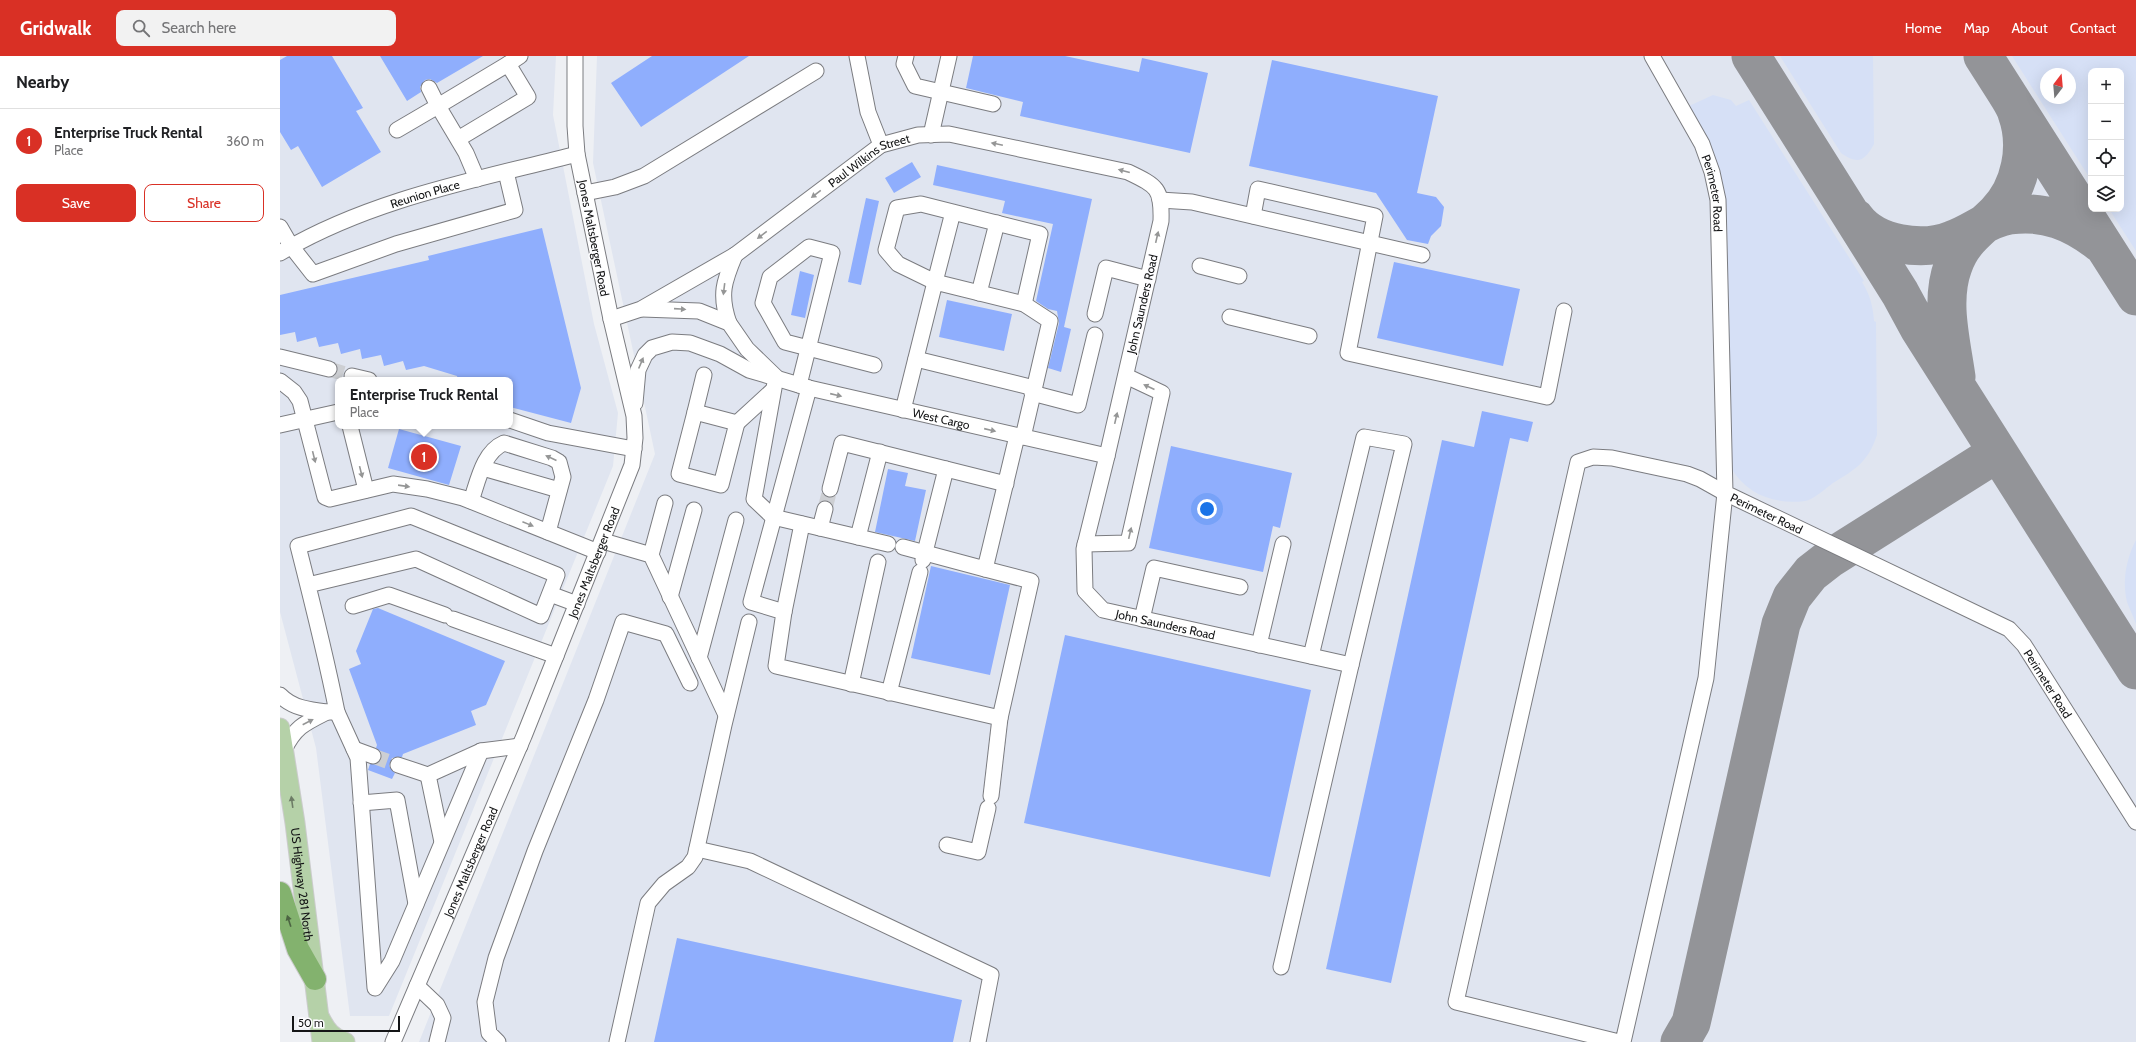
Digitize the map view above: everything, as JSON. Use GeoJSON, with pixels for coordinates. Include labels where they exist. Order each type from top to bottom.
{"type":"FeatureCollection","features":[{"type":"Feature","properties":{"kind":"highway"},"geometry":{"type":"LineString","coordinates":[[280,894],[298,949],[315,979]]}},
{"type":"Feature","properties":{"kind":"main road","name":"US Highway 281 North"},"geometry":{"type":"LineString","coordinates":[[280,728],[315,979],[322,1042]]}},
{"type":"Feature","properties":{"kind":"main road"},"geometry":{"type":"LineString","coordinates":[[319,1017],[325,1029],[332,1036],[345,1042]]}},
{"type":"Feature","properties":{"kind":"street","name":"Jones Maltsberger Road"},"geometry":{"type":"LineString","coordinates":[[393,1042],[520,746],[628,478],[634,449],[634,416],[611,320],[577,154],[575,126],[575,56]]}},
{"type":"Feature","properties":{"kind":"street"},"geometry":{"type":"LineString","coordinates":[[857,56],[868,112],[881,145]]}},
{"type":"Feature","properties":{"kind":"street"},"geometry":{"type":"LineString","coordinates":[[906,56],[904,64],[915,86],[993,104]]}},
{"type":"Feature","properties":{"kind":"street"},"geometry":{"type":"LineString","coordinates":[[931,135],[949,56]]}},
{"type":"Feature","properties":{"kind":"street","name":"Perimeter Road"},"geometry":{"type":"LineString","coordinates":[[1652,56],[1702,144],[1712,172],[1718,200],[1725,493],[2009,629],[2024,645],[2136,822]]}},
{"type":"Feature","properties":{"kind":"street"},"geometry":{"type":"LineString","coordinates":[[397,130],[514,60],[528,97],[458,139]]}},
{"type":"Feature","properties":{"kind":"street"},"geometry":{"type":"LineString","coordinates":[[585,194],[614,187],[644,176],[816,71]]}},
{"type":"Feature","properties":{"kind":"street"},"geometry":{"type":"LineString","coordinates":[[429,88],[458,139],[477,179]]}},
{"type":"Feature","properties":{"kind":"street","name":"Paul Wilkins Street"},"geometry":{"type":"LineString","coordinates":[[611,320],[641,309],[735,255],[881,145],[918,135],[949,134],[1128,172],[1149,182],[1159,195]]}},
{"type":"Feature","properties":{"kind":"street","name":"Reunion Place"},"geometry":{"type":"LineString","coordinates":[[286,250],[362,212],[401,199],[577,154]]}},
{"type":"Feature","properties":{"kind":"street"},"geometry":{"type":"LineString","coordinates":[[280,227],[286,250],[313,274],[396,244],[515,210],[506,172]]}},
{"type":"Feature","properties":{"kind":"street"},"geometry":{"type":"LineString","coordinates":[[1253,216],[1258,189],[1375,216],[1371,243],[1348,352],[1547,397],[1564,311]]}},
{"type":"Feature","properties":{"kind":"street"},"geometry":{"type":"LineString","coordinates":[[1159,195],[1422,255]]}},
{"type":"Feature","properties":{"kind":"street","name":"John Saunders Road"},"geometry":{"type":"LineString","coordinates":[[1159,195],[1161,222],[1126,376],[1085,544],[1085,591],[1103,610],[1351,665]]}},
{"type":"Feature","properties":{"kind":"street"},"geometry":{"type":"LineString","coordinates":[[985,568],[1006,484],[1033,391],[1050,321],[1024,304],[935,282],[898,264],[886,250],[897,208],[921,204],[1040,234],[1024,304]]}},
{"type":"Feature","properties":{"kind":"street"},"geometry":{"type":"LineString","coordinates":[[903,410],[953,212]]}},
{"type":"Feature","properties":{"kind":"street"},"geometry":{"type":"LineString","coordinates":[[979,293],[997,223]]}},
{"type":"Feature","properties":{"kind":"street"},"geometry":{"type":"LineString","coordinates":[[784,612],[751,602],[804,387],[808,348],[832,254],[808,247],[770,277],[763,303],[785,342],[808,348],[874,365]]}},
{"type":"Feature","properties":{"kind":"street","name":"West Cargo"},"geometry":{"type":"LineString","coordinates":[[735,255],[725,278],[723,307],[729,322],[747,349],[775,383]]}},
{"type":"Feature","properties":{"kind":"street"},"geometry":{"type":"LineString","coordinates":[[1200,266],[1240,276]]}},
{"type":"Feature","properties":{"kind":"street"},"geometry":{"type":"LineString","coordinates":[[1095,314],[1106,268],[1148,279]]}},
{"type":"Feature","properties":{"kind":"street"},"geometry":{"type":"LineString","coordinates":[[641,309],[699,310],[729,322]]}},
{"type":"Feature","properties":{"kind":"street"},"geometry":{"type":"LineString","coordinates":[[1230,317],[1309,336]]}},
{"type":"Feature","properties":{"kind":"street"},"geometry":{"type":"LineString","coordinates":[[916,359],[1078,405],[1095,335]]}},
{"type":"Feature","properties":{"kind":"street","name":"West Cargo"},"geometry":{"type":"LineString","coordinates":[[634,416],[638,370],[644,355],[652,348],[672,342],[690,343],[705,348],[775,383],[804,387],[1107,456]]}},
{"type":"Feature","properties":{"kind":"street"},"geometry":{"type":"LineString","coordinates":[[280,356],[329,369]]}},
{"type":"Feature","properties":{"kind":"street"},"geometry":{"type":"LineString","coordinates":[[704,375],[679,474],[721,485],[737,423],[775,383]]}},
{"type":"Feature","properties":{"kind":"street"},"geometry":{"type":"LineString","coordinates":[[352,376],[356,377]]}},
{"type":"Feature","properties":{"kind":"street"},"geometry":{"type":"LineString","coordinates":[[1085,544],[1128,543],[1162,393],[1126,376]]}},
{"type":"Feature","properties":{"kind":"street"},"geometry":{"type":"LineString","coordinates":[[280,381],[294,392],[300,400],[325,497],[330,499],[393,484],[426,489],[471,501],[548,532],[601,546],[651,555]]}},
{"type":"Feature","properties":{"kind":"street"},"geometry":{"type":"LineString","coordinates":[[775,383],[754,499],[773,517],[858,537],[882,550],[851,684]]}},
{"type":"Feature","properties":{"kind":"street"},"geometry":{"type":"LineString","coordinates":[[695,412],[737,423]]}},
{"type":"Feature","properties":{"kind":"street"},"geometry":{"type":"LineString","coordinates":[[280,425],[335,413]]}},
{"type":"Feature","properties":{"kind":"street"},"geometry":{"type":"LineString","coordinates":[[513,421],[548,433],[634,449]]}},
{"type":"Feature","properties":{"kind":"street"},"geometry":{"type":"LineString","coordinates":[[351,429],[366,490]]}},
{"type":"Feature","properties":{"kind":"street"},"geometry":{"type":"LineString","coordinates":[[1280,967],[1404,444],[1364,437],[1311,656]]}},
{"type":"Feature","properties":{"kind":"street"},"geometry":{"type":"LineString","coordinates":[[471,501],[483,468],[493,448],[504,443],[552,458],[560,462],[563,477],[548,532]]}},
{"type":"Feature","properties":{"kind":"street"},"geometry":{"type":"LineString","coordinates":[[830,489],[842,443],[1006,484]]}},
{"type":"Feature","properties":{"kind":"street"},"geometry":{"type":"LineString","coordinates":[[858,537],[880,452]]}},
{"type":"Feature","properties":{"kind":"street"},"geometry":{"type":"LineString","coordinates":[[1619,1042],[1494,1013],[1456,1002],[1578,462],[1593,456],[1612,458],[1687,474],[1700,479],[1725,493],[1706,678],[1623,1042]]}},
{"type":"Feature","properties":{"kind":"street"},"geometry":{"type":"LineString","coordinates":[[483,468],[559,490]]}},
{"type":"Feature","properties":{"kind":"street"},"geometry":{"type":"LineString","coordinates":[[889,693],[946,469]]}},
{"type":"Feature","properties":{"kind":"street"},"geometry":{"type":"LineString","coordinates":[[666,503],[651,555],[726,715]]}},
{"type":"Feature","properties":{"kind":"street"},"geometry":{"type":"LineString","coordinates":[[820,528],[825,509]]}},
{"type":"Feature","properties":{"kind":"street"},"geometry":{"type":"LineString","coordinates":[[670,596],[694,510]]}},
{"type":"Feature","properties":{"kind":"street"},"geometry":{"type":"LineString","coordinates":[[308,585],[416,560],[541,616],[556,575],[411,516],[298,546],[308,585],[325,651],[332,712],[358,758],[375,988],[392,961],[481,751]]}},
{"type":"Feature","properties":{"kind":"street"},"geometry":{"type":"LineString","coordinates":[[699,658],[736,520]]}},
{"type":"Feature","properties":{"kind":"street"},"geometry":{"type":"LineString","coordinates":[[802,524],[784,612],[776,666],[1000,718]]}},
{"type":"Feature","properties":{"kind":"street"},"geometry":{"type":"LineString","coordinates":[[1259,645],[1268,614],[1283,544]]}},
{"type":"Feature","properties":{"kind":"street"},"geometry":{"type":"LineString","coordinates":[[903,547],[922,562],[985,568],[1031,581],[1000,718],[990,802],[978,852],[947,845]]}},
{"type":"Feature","properties":{"kind":"street"},"geometry":{"type":"LineString","coordinates":[[1142,618],[1154,568],[1240,587]]}},
{"type":"Feature","properties":{"kind":"street"},"geometry":{"type":"LineString","coordinates":[[550,594],[577,604]]}},
{"type":"Feature","properties":{"kind":"street"},"geometry":{"type":"LineString","coordinates":[[353,606],[389,595],[556,656]]}},
{"type":"Feature","properties":{"kind":"street"},"geometry":{"type":"LineString","coordinates":[[498,1042],[489,1033],[485,1002],[496,958],[535,850],[596,700],[623,622],[666,634],[690,683]]}},
{"type":"Feature","properties":{"kind":"street"},"geometry":{"type":"LineString","coordinates":[[617,1042],[648,903],[664,884],[688,867],[695,857],[726,715],[749,622]]}},
{"type":"Feature","properties":{"kind":"street"},"geometry":{"type":"LineString","coordinates":[[280,695],[286,702],[297,706],[332,712]]}},
{"type":"Feature","properties":{"kind":"street"},"geometry":{"type":"LineString","coordinates":[[284,750],[290,737],[303,724],[332,712]]}},
{"type":"Feature","properties":{"kind":"street"},"geometry":{"type":"LineString","coordinates":[[398,765],[428,775],[481,751],[520,746]]}},
{"type":"Feature","properties":{"kind":"street"},"geometry":{"type":"LineString","coordinates":[[354,749],[373,756]]}},
{"type":"Feature","properties":{"kind":"street"},"geometry":{"type":"LineString","coordinates":[[428,775],[442,842]]}},
{"type":"Feature","properties":{"kind":"street"},"geometry":{"type":"LineString","coordinates":[[361,803],[397,800],[416,904]]}},
{"type":"Feature","properties":{"kind":"street"},"geometry":{"type":"LineString","coordinates":[[697,849],[750,861],[991,975],[978,1042]]}},
{"type":"Feature","properties":{"kind":"street"},"geometry":{"type":"LineString","coordinates":[[417,986],[437,1005],[443,1018],[437,1042]]}},
{"type":"Feature","properties":{"kind":"shaded area"},"geometry":{"type":"Polygon","coordinates":[[[280,56],[556,56],[553,115],[594,324],[618,413],[613,466],[389,1016],[350,1016],[316,748],[280,612],[280,56]]]}},
{"type":"Feature","properties":{"kind":"shaded area"},"geometry":{"type":"Polygon","coordinates":[[[597,56],[2136,56],[2136,1042],[419,1042],[655,454],[593,163],[597,56]]]}},
{"type":"Feature","properties":{"kind":"shaded area"},"geometry":{"type":"Polygon","coordinates":[[[1780,56],[1873,56],[1874,144],[1871,150],[1864,157],[1857,160],[1847,157],[1841,153],[1780,56]]]}},
{"type":"Feature","properties":{"kind":"shaded area"},"geometry":{"type":"Polygon","coordinates":[[[2012,56],[2136,56],[2136,251],[2111,212],[2124,212],[2124,68],[2088,68],[2088,175],[2043,104],[2076,104],[2076,68],[2040,68],[2040,100],[2012,56]]]}},
{"type":"Feature","properties":{"kind":"shaded area"},"geometry":{"type":"Polygon","coordinates":[[[1713,95],[1731,100],[1736,106],[1749,100],[1864,281],[1862,282],[1869,296],[1874,321],[1876,322],[1877,435],[1870,452],[1855,469],[1816,496],[1805,501],[1783,501],[1763,496],[1745,485],[1731,468],[1727,209],[1722,181],[1714,155],[1689,106],[1713,95]]]}},
{"type":"Feature","properties":{"kind":"shaded area"},"geometry":{"type":"Polygon","coordinates":[[[2136,540],[2136,624],[2127,602],[2125,578],[2127,562],[2136,540]]]}},
{"type":"Feature","properties":{"kind":"building"},"geometry":{"type":"Polygon","coordinates":[[[287,56],[332,56],[363,108],[356,111],[381,152],[322,187],[298,146],[291,150],[280,132],[280,60],[287,56]]]}},
{"type":"Feature","properties":{"kind":"building"},"geometry":{"type":"Polygon","coordinates":[[[380,56],[483,56],[437,83],[430,79],[425,80],[420,87],[421,92],[407,101],[380,56]]]}},
{"type":"Feature","properties":{"kind":"building"},"geometry":{"type":"Polygon","coordinates":[[[652,56],[749,56],[641,127],[611,83],[652,56]]]}},
{"type":"Feature","properties":{"kind":"building"},"geometry":{"type":"Polygon","coordinates":[[[973,56],[1065,56],[1139,72],[1142,58],[1208,73],[1190,153],[1020,116],[1023,102],[966,88],[973,56]]]}},
{"type":"Feature","properties":{"kind":"building"},"geometry":{"type":"Polygon","coordinates":[[[1272,60],[1438,96],[1417,193],[1436,197],[1444,207],[1441,226],[1431,236],[1428,244],[1407,240],[1376,193],[1249,166],[1272,60]]]}},
{"type":"Feature","properties":{"kind":"building"},"geometry":{"type":"Polygon","coordinates":[[[912,162],[921,177],[894,193],[885,178],[912,162]]]}},
{"type":"Feature","properties":{"kind":"building"},"geometry":{"type":"Polygon","coordinates":[[[937,165],[1092,199],[1064,327],[1071,329],[1061,372],[1048,368],[1059,323],[1057,311],[1048,309],[1036,301],[1053,224],[1002,213],[1005,201],[933,185],[937,165]]]}},
{"type":"Feature","properties":{"kind":"building"},"geometry":{"type":"Polygon","coordinates":[[[866,198],[879,201],[861,285],[848,282],[866,198]]]}},
{"type":"Feature","properties":{"kind":"building"},"geometry":{"type":"Polygon","coordinates":[[[542,228],[581,388],[571,423],[513,408],[513,377],[457,377],[424,366],[406,370],[403,361],[384,366],[381,355],[362,359],[360,349],[341,354],[338,343],[319,347],[316,337],[297,342],[295,332],[280,335],[280,295],[429,260],[428,256],[542,228]]]}},
{"type":"Feature","properties":{"kind":"building"},"geometry":{"type":"Polygon","coordinates":[[[1394,262],[1520,289],[1503,366],[1377,338],[1394,262]]]}},
{"type":"Feature","properties":{"kind":"building"},"geometry":{"type":"Polygon","coordinates":[[[800,271],[814,275],[805,318],[791,315],[800,271]]]}},
{"type":"Feature","properties":{"kind":"building"},"geometry":{"type":"Polygon","coordinates":[[[947,300],[1012,314],[1004,351],[939,337],[947,300]]]}},
{"type":"Feature","properties":{"kind":"building"},"geometry":{"type":"Polygon","coordinates":[[[1482,411],[1533,422],[1528,442],[1510,438],[1391,983],[1326,969],[1442,440],[1474,447],[1482,411]]]}},
{"type":"Feature","properties":{"kind":"building"},"geometry":{"type":"Polygon","coordinates":[[[399,429],[461,446],[449,485],[388,468],[399,429]]]}},
{"type":"Feature","properties":{"kind":"building"},"geometry":{"type":"Polygon","coordinates":[[[1171,446],[1292,473],[1280,528],[1273,526],[1263,572],[1149,548],[1171,446]]]}},
{"type":"Feature","properties":{"kind":"building"},"geometry":{"type":"Polygon","coordinates":[[[888,469],[908,473],[905,486],[926,490],[915,541],[875,532],[888,469]]]}},
{"type":"Feature","properties":{"kind":"building"},"geometry":{"type":"Polygon","coordinates":[[[931,566],[1010,585],[990,675],[911,658],[931,566]]]}},
{"type":"Feature","properties":{"kind":"building"},"geometry":{"type":"Polygon","coordinates":[[[378,608],[505,661],[486,705],[471,711],[476,725],[403,754],[402,757],[392,758],[389,766],[395,773],[392,779],[368,770],[370,764],[379,763],[382,754],[376,748],[377,745],[349,669],[361,664],[356,651],[373,609],[378,608]]]}},
{"type":"Feature","properties":{"kind":"building"},"geometry":{"type":"Polygon","coordinates":[[[1065,635],[1311,690],[1270,877],[1024,823],[1065,635]]]}},
{"type":"Feature","properties":{"kind":"building"},"geometry":{"type":"Polygon","coordinates":[[[677,938],[962,1000],[953,1042],[654,1042],[677,938]]]}},
{"type":"Feature","properties":{"kind":"taxiway"},"geometry":{"type":"LineString","coordinates":[[1751,56],[1900,293],[1919,328],[2136,670]]}},
{"type":"Feature","properties":{"kind":"taxiway"},"geometry":{"type":"LineString","coordinates":[[1983,56],[2136,296]]}},
{"type":"Feature","properties":{"kind":"taxiway"},"geometry":{"type":"LineString","coordinates":[[1956,377],[1949,335],[1947,307],[1949,279],[1961,249],[2005,203],[2017,179],[2020,166],[2022,153],[2021,126],[2015,108],[2006,92]]}},
{"type":"Feature","properties":{"kind":"taxiway"},"geometry":{"type":"LineString","coordinates":[[1855,218],[1874,235],[1887,240],[1900,244],[1927,245],[1940,244],[1960,237],[1995,219],[2010,215],[2035,214],[2058,219],[2079,229],[2100,243]]}},
{"type":"Feature","properties":{"kind":"taxiway"},"geometry":{"type":"LineString","coordinates":[[1680,1042],[1691,1023],[1781,624],[1792,597],[1811,573],[1829,559],[1997,453]]}},
{"type":"Feature","properties":{"kind":"tunnel"},"geometry":{"type":"LineString","coordinates":[[329,369],[352,376]]}},
{"type":"Feature","properties":{"kind":"tunnel"},"geometry":{"type":"LineString","coordinates":[[825,509],[830,489]]}},
{"type":"Feature","properties":{"kind":"tunnel"},"geometry":{"type":"LineString","coordinates":[[373,756],[398,765]]}},
{"type":"Feature","properties":{"kind":"place","name":"Enterprise Truck Rental"},"geometry":{"type":"Point","coordinates":[424,457]}}]}
